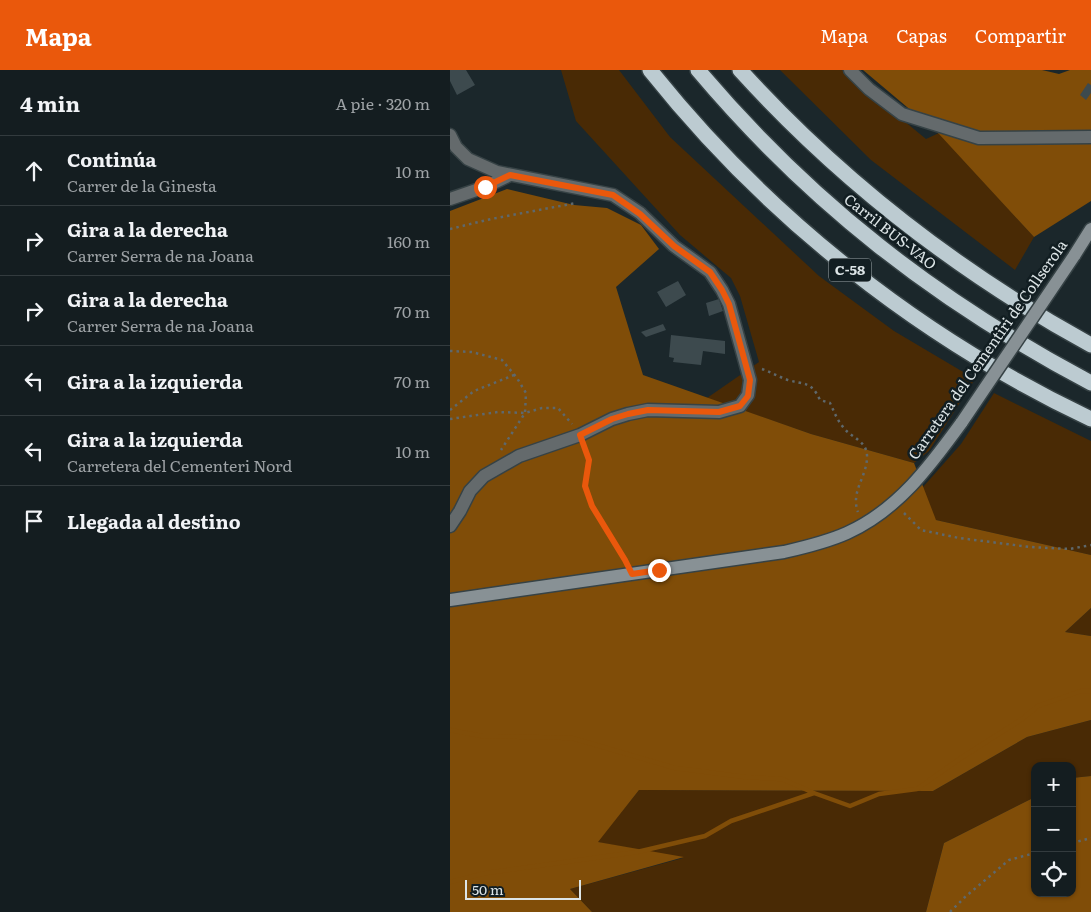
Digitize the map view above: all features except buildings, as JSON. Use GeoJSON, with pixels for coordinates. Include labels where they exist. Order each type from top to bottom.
{"type":"FeatureCollection","features":[{"type":"Feature","properties":{"kind":"highway","name":"C-58"},"geometry":{"type":"LineString","coordinates":[[650,70],[690,118],[743,175],[831,255],[902,309],[958,346],[1025,385],[1091,419]]}},
{"type":"Feature","properties":{"kind":"highway","name":"Carril BUS-VAO"},"geometry":{"type":"LineString","coordinates":[[698,70],[738,117],[795,174],[889,255],[921,280],[994,328],[1091,383]]}},
{"type":"Feature","properties":{"kind":"highway"},"geometry":{"type":"LineString","coordinates":[[740,70],[818,149],[909,226],[979,277],[1091,345]]}},
{"type":"Feature","properties":{"kind":"street"},"geometry":{"type":"LineString","coordinates":[[850,70],[870,89],[902,114],[979,138],[1091,137]]}},
{"type":"Feature","properties":{"kind":"street"},"geometry":{"type":"LineString","coordinates":[[450,135],[456,147],[468,159],[497,172],[613,195],[640,214],[674,246],[710,272],[722,290],[729,304],[750,380],[748,396],[740,406],[719,412],[648,410],[628,414],[612,419],[580,435],[519,456],[484,476],[470,491],[450,526]]}},
{"type":"Feature","properties":{"kind":"street"},"geometry":{"type":"LineString","coordinates":[[450,199],[485,187],[510,175]]}},
{"type":"Feature","properties":{"kind":"street","name":"Carretera del Cementiri de Collserola"},"geometry":{"type":"LineString","coordinates":[[632,574],[784,552],[818,544],[865,524],[898,500],[932,464],[962,422],[1091,229]]}},
{"type":"Feature","properties":{"kind":"street"},"geometry":{"type":"LineString","coordinates":[[450,600],[632,574]]}},
{"type":"Feature","properties":{"kind":"path"},"geometry":{"type":"LineString","coordinates":[[450,229],[576,202]]}},
{"type":"Feature","properties":{"kind":"path"},"geometry":{"type":"LineString","coordinates":[[450,351],[472,352],[502,360],[526,393],[525,413],[499,453]]}},
{"type":"Feature","properties":{"kind":"path"},"geometry":{"type":"LineString","coordinates":[[746,364],[789,380],[808,384],[816,391],[820,400],[830,403],[843,428],[851,436],[860,440],[867,454],[866,465],[855,497],[857,510],[865,524]]}},
{"type":"Feature","properties":{"kind":"path"},"geometry":{"type":"LineString","coordinates":[[450,410],[474,391],[514,375]]}},
{"type":"Feature","properties":{"kind":"path"},"geometry":{"type":"LineString","coordinates":[[450,418],[498,412],[525,413],[542,408],[558,408],[580,435],[589,460],[585,486],[592,506],[632,574]]}},
{"type":"Feature","properties":{"kind":"path"},"geometry":{"type":"LineString","coordinates":[[898,500],[903,511],[921,530],[959,538],[1030,547],[1070,549],[1091,545]]}},
{"type":"Feature","properties":{"kind":"path"},"geometry":{"type":"LineString","coordinates":[[1076,842],[1091,838]]}},
{"type":"Feature","properties":{"kind":"path"},"geometry":{"type":"LineString","coordinates":[[950,912],[1009,860],[1031,854]]}},
{"type":"Feature","properties":{"kind":"shaded area"},"geometry":{"type":"Polygon","coordinates":[[[561,70],[619,70],[670,137],[819,276],[894,331],[975,379],[929,451],[914,463],[811,434],[707,398],[759,362],[740,296],[731,278],[680,235],[576,121],[561,70]]]}},
{"type":"Feature","properties":{"kind":"shaded area"},"geometry":{"type":"Polygon","coordinates":[[[780,70],[842,70],[926,139],[939,133],[1034,237],[1015,270],[871,160],[780,70]]]}},
{"type":"Feature","properties":{"kind":"shaded area"},"geometry":{"type":"Polygon","coordinates":[[[863,70],[1042,70],[1059,74],[1070,70],[1091,70],[1091,201],[1034,237],[939,134],[863,70]]]}},
{"type":"Feature","properties":{"kind":"shaded area"},"geometry":{"type":"Polygon","coordinates":[[[507,189],[574,205],[607,208],[641,225],[659,249],[616,287],[643,375],[811,434],[914,463],[936,520],[1091,555],[1091,608],[1065,632],[1091,636],[1091,720],[1027,737],[933,791],[639,790],[598,842],[684,857],[570,889],[592,912],[450,912],[450,211],[507,189]]]}},
{"type":"Feature","properties":{"kind":"shaded area"},"geometry":{"type":"Polygon","coordinates":[[[994,393],[1091,441],[1091,555],[936,520],[915,496],[961,444],[994,393]]]}},
{"type":"Feature","properties":{"kind":"shaded area"},"geometry":{"type":"Polygon","coordinates":[[[1091,608],[1091,636],[1065,632],[1091,608]]]}},
{"type":"Feature","properties":{"kind":"shaded area"},"geometry":{"type":"Polygon","coordinates":[[[1091,720],[1091,776],[1076,778],[1076,762],[1031,762],[1031,799],[944,843],[926,912],[592,912],[570,889],[683,858],[597,842],[639,790],[933,791],[1027,737],[1091,720]]]}},
{"type":"Feature","properties":{"kind":"shaded area"},"geometry":{"type":"Polygon","coordinates":[[[1091,776],[1091,912],[926,912],[944,843],[1031,799],[1031,897],[1076,897],[1076,778],[1091,776]]]}},
{"type":"Feature","properties":{"kind":"waterway"},"geometry":{"type":"LineString","coordinates":[[450,882],[486,873],[637,852],[705,836],[731,821],[814,793],[850,806],[879,794],[917,789],[1022,719],[1038,706],[1081,691],[1091,691]]}},
{"type":"Feature","properties":{"kind":"waterway"},"geometry":{"type":"LineString","coordinates":[[450,730],[482,736],[572,738],[675,768],[745,777],[782,779],[814,793]]}},
{"type":"Feature","properties":{"kind":"route"},"geometry":{"type":"LineString","coordinates":[[485,187],[510,175],[613,195],[624,201],[674,246],[710,272],[729,304],[750,380],[748,396],[740,406],[719,412],[648,410],[612,419],[580,435],[589,460],[585,486],[592,506],[606,530],[632,574],[659,570]]}}]}
